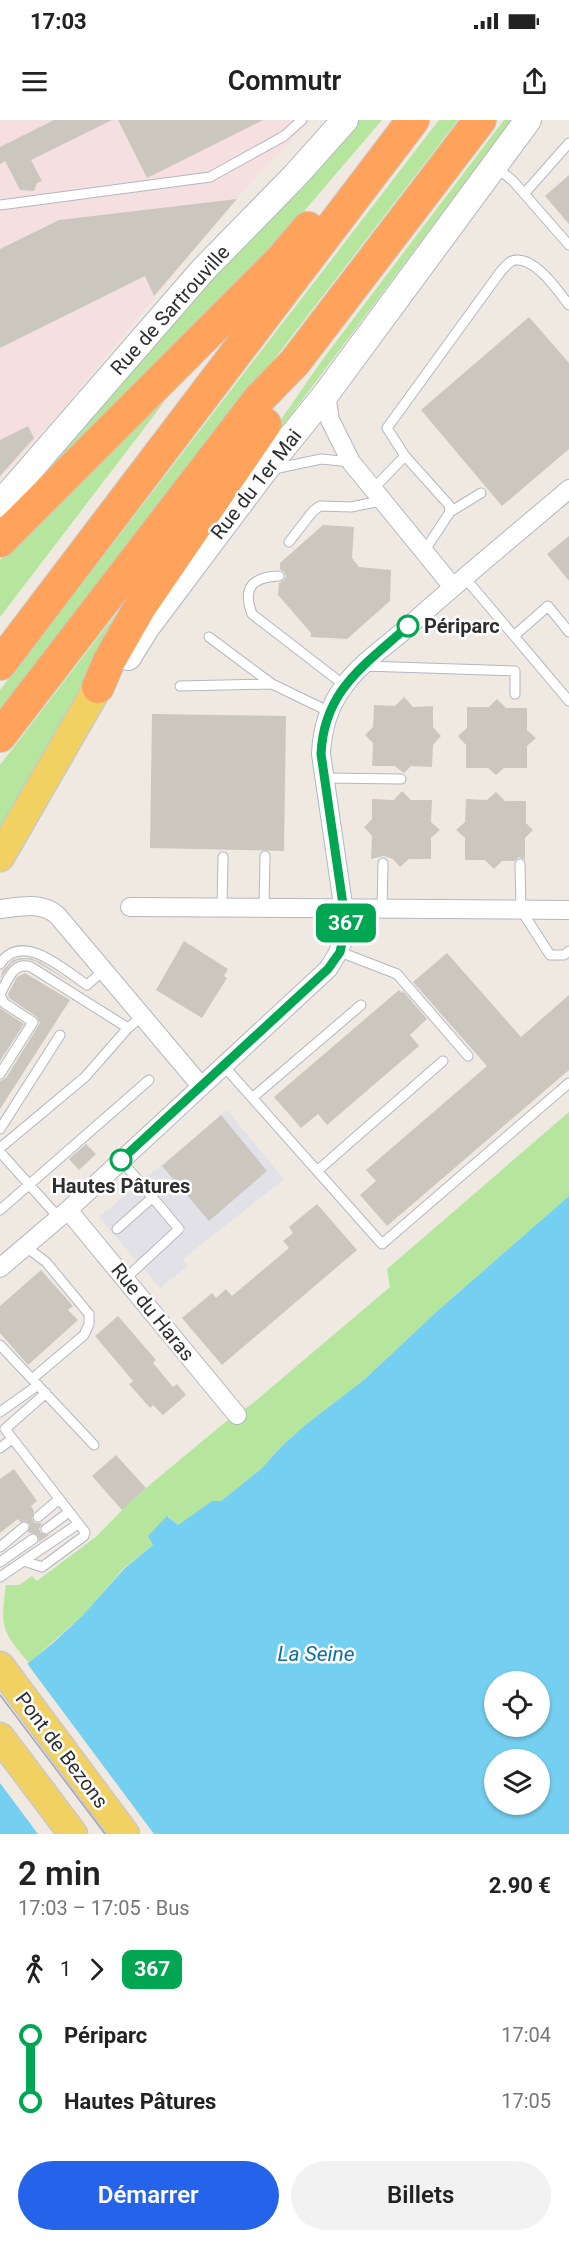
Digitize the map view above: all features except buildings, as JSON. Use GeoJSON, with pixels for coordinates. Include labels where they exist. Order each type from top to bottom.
{"type":"FeatureCollection","features":[{"type":"Feature","properties":{"kind":"highway"},"geometry":{"type":"LineString","coordinates":[[0,664],[413,120]]}},
{"type":"Feature","properties":{"kind":"highway"},"geometry":{"type":"LineString","coordinates":[[0,736],[259,399],[295,362],[480,120]]}},
{"type":"Feature","properties":{"kind":"highway"},"geometry":{"type":"LineString","coordinates":[[0,541],[280,261],[324,210],[355,198]]}},
{"type":"Feature","properties":{"kind":"highway"},"geometry":{"type":"LineString","coordinates":[[98,687],[109,661],[140,607],[284,396],[295,362]]}},
{"type":"Feature","properties":{"kind":"main road","name":"Rue de Sartrouville"},"geometry":{"type":"LineString","coordinates":[[0,504],[203,270],[294,177],[345,120]]}},
{"type":"Feature","properties":{"kind":"main road","name":"Rue du 1er Mai"},"geometry":{"type":"LineString","coordinates":[[0,856],[98,687],[121,668],[146,628],[263,472],[326,394],[528,120]]}},
{"type":"Feature","properties":{"kind":"main road","name":"Pont de Bezons"},"geometry":{"type":"LineString","coordinates":[[0,1666],[125,1834]]}},
{"type":"Feature","properties":{"kind":"main road"},"geometry":{"type":"LineString","coordinates":[[0,1737],[73,1834]]}},
{"type":"Feature","properties":{"kind":"street"},"geometry":{"type":"LineString","coordinates":[[326,394],[330,420],[351,462],[425,550],[459,583]]}},
{"type":"Feature","properties":{"kind":"street"},"geometry":{"type":"LineString","coordinates":[[0,1268],[64,1214],[328,969],[340,952],[346,925],[321,754],[322,733],[328,711],[344,685],[364,666],[569,489]]}},
{"type":"Feature","properties":{"kind":"street"},"geometry":{"type":"LineString","coordinates":[[0,909],[39,905],[50,909],[57,915],[201,1086]]}},
{"type":"Feature","properties":{"kind":"street"},"geometry":{"type":"LineString","coordinates":[[130,907],[569,910]]}},
{"type":"Feature","properties":{"kind":"street","name":"Rue du Haras"},"geometry":{"type":"LineString","coordinates":[[64,1214],[126,1278],[237,1415]]}},
{"type":"Feature","properties":{"kind":"lane"},"geometry":{"type":"LineString","coordinates":[[0,205],[210,177],[284,136],[302,120]]}},
{"type":"Feature","properties":{"kind":"lane"},"geometry":{"type":"LineString","coordinates":[[524,194],[569,143]]}},
{"type":"Feature","properties":{"kind":"lane"},"geometry":{"type":"LineString","coordinates":[[495,165],[524,194],[569,246]]}},
{"type":"Feature","properties":{"kind":"lane"},"geometry":{"type":"LineString","coordinates":[[450,512],[450,505],[405,456],[387,428],[501,271],[510,262],[516,260],[529,263],[538,269],[569,305]]}},
{"type":"Feature","properties":{"kind":"lane"},"geometry":{"type":"LineString","coordinates":[[289,542],[313,511],[320,506],[351,507],[377,495],[405,456]]}},
{"type":"Feature","properties":{"kind":"lane"},"geometry":{"type":"LineString","coordinates":[[263,472],[315,460],[351,462]]}},
{"type":"Feature","properties":{"kind":"lane"},"geometry":{"type":"LineString","coordinates":[[425,550],[450,512],[481,493]]}},
{"type":"Feature","properties":{"kind":"lane"},"geometry":{"type":"LineString","coordinates":[[279,576],[262,577],[255,582],[248,599],[252,614],[344,685]]}},
{"type":"Feature","properties":{"kind":"lane"},"geometry":{"type":"LineString","coordinates":[[459,583],[514,635],[569,701]]}},
{"type":"Feature","properties":{"kind":"lane"},"geometry":{"type":"LineString","coordinates":[[514,635],[548,606],[569,632]]}},
{"type":"Feature","properties":{"kind":"lane"},"geometry":{"type":"LineString","coordinates":[[209,637],[272,684],[328,711]]}},
{"type":"Feature","properties":{"kind":"lane"},"geometry":{"type":"LineString","coordinates":[[364,666],[515,671],[515,694]]}},
{"type":"Feature","properties":{"kind":"lane"},"geometry":{"type":"LineString","coordinates":[[180,686],[272,684]]}},
{"type":"Feature","properties":{"kind":"lane"},"geometry":{"type":"LineString","coordinates":[[324,778],[401,779]]}},
{"type":"Feature","properties":{"kind":"lane"},"geometry":{"type":"LineString","coordinates":[[264,908],[266,856]]}},
{"type":"Feature","properties":{"kind":"lane"},"geometry":{"type":"LineString","coordinates":[[222,908],[223,857]]}},
{"type":"Feature","properties":{"kind":"lane"},"geometry":{"type":"LineString","coordinates":[[382,909],[383,863]]}},
{"type":"Feature","properties":{"kind":"lane"},"geometry":{"type":"LineString","coordinates":[[520,864],[521,910],[550,955],[564,955],[569,951]]}},
{"type":"Feature","properties":{"kind":"lane"},"geometry":{"type":"LineString","coordinates":[[0,964],[9,953],[22,950],[38,954],[87,985],[104,970]]}},
{"type":"Feature","properties":{"kind":"lane"},"geometry":{"type":"LineString","coordinates":[[340,952],[397,974],[468,1056]]}},
{"type":"Feature","properties":{"kind":"lane"},"geometry":{"type":"LineString","coordinates":[[0,1074],[33,1022],[2,1006],[0,994],[16,968],[27,965],[128,1029]]}},
{"type":"Feature","properties":{"kind":"lane"},"geometry":{"type":"LineString","coordinates":[[252,1098],[361,1005]]}},
{"type":"Feature","properties":{"kind":"lane"},"geometry":{"type":"LineString","coordinates":[[64,1214],[28,1184],[0,1150],[85,1077],[142,1016]]}},
{"type":"Feature","properties":{"kind":"lane"},"geometry":{"type":"LineString","coordinates":[[0,1129],[60,1035]]}},
{"type":"Feature","properties":{"kind":"lane"},"geometry":{"type":"LineString","coordinates":[[317,1171],[443,1061]]}},
{"type":"Feature","properties":{"kind":"lane"},"geometry":{"type":"LineString","coordinates":[[223,1065],[382,1244],[569,1083]]}},
{"type":"Feature","properties":{"kind":"lane"},"geometry":{"type":"LineString","coordinates":[[0,1210],[149,1080]]}},
{"type":"Feature","properties":{"kind":"lane"},"geometry":{"type":"LineString","coordinates":[[121,1160],[179,1229],[126,1278]]}},
{"type":"Feature","properties":{"kind":"lane"},"geometry":{"type":"LineString","coordinates":[[117,1229],[153,1197]]}},
{"type":"Feature","properties":{"kind":"lane"},"geometry":{"type":"LineString","coordinates":[[0,1412],[84,1335],[89,1324],[89,1314],[46,1262],[26,1247]]}},
{"type":"Feature","properties":{"kind":"lane"},"geometry":{"type":"LineString","coordinates":[[0,1345],[94,1445]]}},
{"type":"Feature","properties":{"kind":"lane"},"geometry":{"type":"LineString","coordinates":[[24,1561],[42,1567],[84,1536],[85,1532],[5,1430],[46,1393]]}},
{"type":"Feature","properties":{"kind":"lane"},"geometry":{"type":"LineString","coordinates":[[0,1448],[12,1439]]}},
{"type":"Feature","properties":{"kind":"lane"},"geometry":{"type":"LineString","coordinates":[[38,1517],[58,1500]]}},
{"type":"Feature","properties":{"kind":"lane"},"geometry":{"type":"LineString","coordinates":[[46,1529],[69,1512]]}},
{"type":"Feature","properties":{"kind":"lane"},"geometry":{"type":"LineString","coordinates":[[0,1577],[78,1524]]}},
{"type":"Feature","properties":{"kind":"lane"},"geometry":{"type":"LineString","coordinates":[[0,1547],[24,1527]]}},
{"type":"Feature","properties":{"kind":"lane"},"geometry":{"type":"LineString","coordinates":[[0,1562],[33,1539]]}},
{"type":"Feature","properties":{"kind":"shaded area"},"geometry":{"type":"Polygon","coordinates":[[[0,120],[311,120],[241,193],[56,417],[0,479],[0,120]]]}},
{"type":"Feature","properties":{"kind":"shaded area"},"geometry":{"type":"Polygon","coordinates":[[[227,1110],[284,1179],[183,1259],[188,1266],[160,1288],[99,1217],[227,1110]]]}},
{"type":"Feature","properties":{"kind":"green space"},"geometry":{"type":"Polygon","coordinates":[[[359,120],[382,120],[246,279],[0,516],[195,294],[359,120]]]}},
{"type":"Feature","properties":{"kind":"green space"},"geometry":{"type":"Polygon","coordinates":[[[439,120],[458,120],[0,716],[0,690],[439,120]]]}},
{"type":"Feature","properties":{"kind":"green space"},"geometry":{"type":"Polygon","coordinates":[[[504,120],[512,120],[203,532],[323,359],[504,120]]]}},
{"type":"Feature","properties":{"kind":"green space"},"geometry":{"type":"Polygon","coordinates":[[[165,401],[0,617],[0,560],[122,438],[165,401]]]}},
{"type":"Feature","properties":{"kind":"green space"},"geometry":{"type":"Polygon","coordinates":[[[139,584],[142,586],[0,829],[0,765],[139,584]]]}},
{"type":"Feature","properties":{"kind":"green space"},"geometry":{"type":"Polygon","coordinates":[[[569,1112],[569,1196],[434,1314],[365,1379],[304,1426],[261,1469],[221,1501],[212,1501],[178,1525],[168,1516],[153,1545],[124,1568],[83,1615],[29,1663],[13,1644],[5,1628],[3,1611],[6,1585],[19,1585],[32,1576],[37,1581],[97,1536],[146,1488],[229,1419],[252,1404],[390,1287],[387,1269],[569,1112]]]}},
{"type":"Feature","properties":{"kind":"water","name":"La Seine"},"geometry":{"type":"Polygon","coordinates":[[[569,1196],[569,1834],[0,1834],[0,1686],[53,1643],[83,1615],[125,1568],[153,1545],[148,1536],[167,1516],[178,1525],[212,1501],[221,1501],[261,1469],[304,1426],[365,1379],[434,1314],[569,1196]]]}},
{"type":"Feature","properties":{"kind":"pier"},"geometry":{"type":"Polygon","coordinates":[[[26,1662],[154,1834],[38,1834],[0,1783],[0,1682],[26,1662]]]}},
{"type":"Feature","properties":{"kind":"tram line"},"geometry":{"type":"LineString","coordinates":[[0,1695],[105,1834]]}},
{"type":"Feature","properties":{"kind":"bus line","name":"367"},"geometry":{"type":"LineString","coordinates":[[121,1160],[328,969],[340,952],[346,925],[345,909],[321,754],[322,733],[328,711],[344,685],[408,626]]}},
{"type":"Feature","properties":{"kind":"place","name":"Périparc"},"geometry":{"type":"Point","coordinates":[408,626]}},
{"type":"Feature","properties":{"kind":"place","name":"Hautes Pâtures"},"geometry":{"type":"Point","coordinates":[121,1160]}}]}
